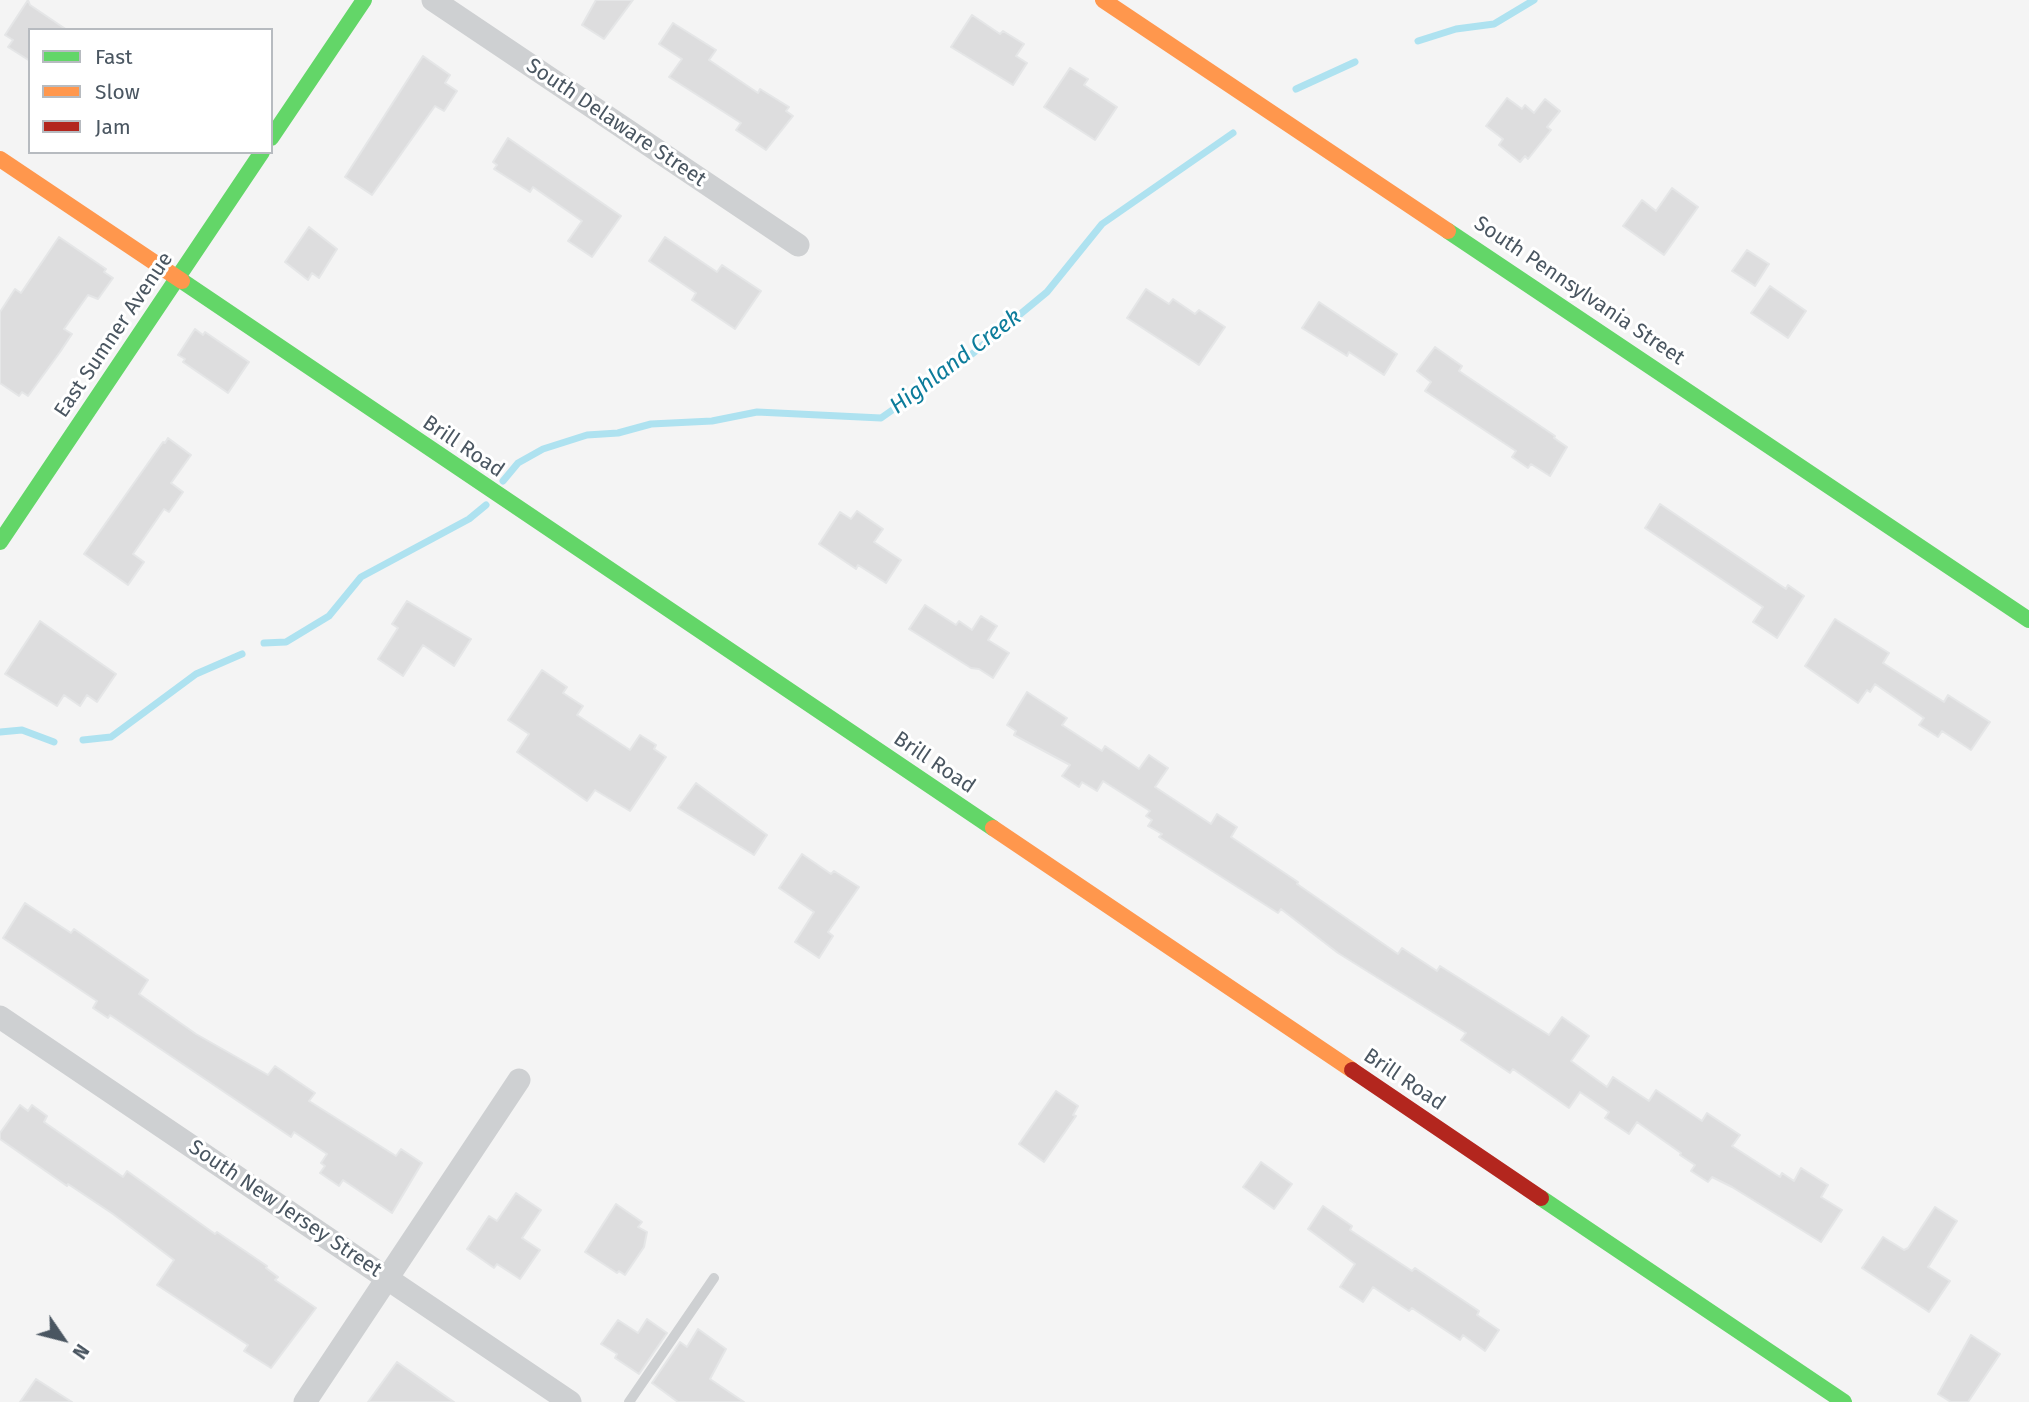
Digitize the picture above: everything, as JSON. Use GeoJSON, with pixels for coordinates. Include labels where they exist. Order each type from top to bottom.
{"type":"FeatureCollection","features":[{"type":"Feature","properties":{"kind":"street"},"geometry":{"type":"LineString","coordinates":[[273,135],[364,0]]}},
{"type":"Feature","properties":{"kind":"street","name":"South Delaware Street"},"geometry":{"type":"LineString","coordinates":[[433,0],[798,245]]}},
{"type":"Feature","properties":{"kind":"street","name":"South Pennsylvania Street"},"geometry":{"type":"LineString","coordinates":[[1103,0],[2029,620]]}},
{"type":"Feature","properties":{"kind":"street","name":"East Sumner Avenue"},"geometry":{"type":"LineString","coordinates":[[0,542],[261,154]]}},
{"type":"Feature","properties":{"kind":"street","name":"Brill Road"},"geometry":{"type":"LineString","coordinates":[[0,159],[1844,1402]]}},
{"type":"Feature","properties":{"kind":"street","name":"South New Jersey Street"},"geometry":{"type":"LineString","coordinates":[[0,1017],[570,1402]]}},
{"type":"Feature","properties":{"kind":"street"},"geometry":{"type":"LineString","coordinates":[[305,1402],[519,1080]]}},
{"type":"Feature","properties":{"kind":"lane"},"geometry":{"type":"LineString","coordinates":[[629,1402],[714,1278]]}},
{"type":"Feature","properties":{"kind":"building"},"geometry":{"type":"Polygon","coordinates":[[[28,0],[30,5],[64,28],[28,28],[28,60],[8,47],[13,40],[5,35],[28,0]]]}},
{"type":"Feature","properties":{"kind":"building"},"geometry":{"type":"Polygon","coordinates":[[[596,0],[633,0],[604,39],[582,25],[596,0]]]}},
{"type":"Feature","properties":{"kind":"building"},"geometry":{"type":"Polygon","coordinates":[[[972,15],[1000,34],[1003,31],[1024,44],[1016,56],[1027,63],[1013,85],[951,47],[972,15]]]}},
{"type":"Feature","properties":{"kind":"building"},"geometry":{"type":"Polygon","coordinates":[[[673,23],[716,50],[709,60],[758,93],[760,89],[789,107],[786,111],[793,116],[766,150],[736,130],[741,123],[669,77],[682,59],[659,44],[673,23]]]}},
{"type":"Feature","properties":{"kind":"building"},"geometry":{"type":"Polygon","coordinates":[[[423,56],[450,75],[445,83],[457,91],[444,111],[435,106],[372,195],[345,177],[423,56]]]}},
{"type":"Feature","properties":{"kind":"building"},"geometry":{"type":"Polygon","coordinates":[[[1070,68],[1088,79],[1084,85],[1117,107],[1095,140],[1044,107],[1070,68]]]}},
{"type":"Feature","properties":{"kind":"building"},"geometry":{"type":"Polygon","coordinates":[[[1507,98],[1522,109],[1525,105],[1534,113],[1545,99],[1560,111],[1547,127],[1551,130],[1528,159],[1525,156],[1520,162],[1499,145],[1503,139],[1486,126],[1507,98]]]}},
{"type":"Feature","properties":{"kind":"building"},"geometry":{"type":"Polygon","coordinates":[[[508,138],[621,216],[592,257],[568,241],[582,221],[533,187],[530,192],[494,169],[497,165],[493,162],[508,138]]]}},
{"type":"Feature","properties":{"kind":"building"},"geometry":{"type":"Polygon","coordinates":[[[1672,188],[1698,207],[1664,255],[1623,226],[1642,200],[1656,211],[1672,188]]]}},
{"type":"Feature","properties":{"kind":"building"},"geometry":{"type":"Polygon","coordinates":[[[309,227],[337,249],[319,278],[312,273],[308,280],[285,262],[309,227]]]}},
{"type":"Feature","properties":{"kind":"building"},"geometry":{"type":"Polygon","coordinates":[[[59,237],[106,269],[104,272],[113,278],[98,299],[88,295],[64,329],[72,334],[60,352],[28,396],[22,392],[19,396],[0,383],[0,312],[15,289],[21,293],[59,237]]]}},
{"type":"Feature","properties":{"kind":"building"},"geometry":{"type":"Polygon","coordinates":[[[665,237],[717,272],[722,265],[761,291],[735,329],[692,300],[696,293],[649,261],[665,237]]]}},
{"type":"Feature","properties":{"kind":"building"},"geometry":{"type":"Polygon","coordinates":[[[1747,250],[1769,264],[1755,286],[1732,271],[1747,250]]]}},
{"type":"Feature","properties":{"kind":"building"},"geometry":{"type":"Polygon","coordinates":[[[1770,286],[1806,311],[1788,338],[1751,313],[1770,286]]]}},
{"type":"Feature","properties":{"kind":"building"},"geometry":{"type":"Polygon","coordinates":[[[1146,289],[1169,304],[1173,299],[1195,314],[1199,310],[1225,327],[1199,365],[1127,318],[1146,289]]]}},
{"type":"Feature","properties":{"kind":"building"},"geometry":{"type":"Polygon","coordinates":[[[1319,302],[1397,354],[1384,375],[1349,352],[1347,356],[1302,328],[1319,302]]]}},
{"type":"Feature","properties":{"kind":"building"},"geometry":{"type":"Polygon","coordinates":[[[195,329],[203,335],[205,332],[249,362],[228,393],[183,362],[185,359],[178,355],[195,329]]]}},
{"type":"Feature","properties":{"kind":"building"},"geometry":{"type":"Polygon","coordinates":[[[1435,347],[1462,366],[1459,371],[1567,447],[1550,476],[1531,464],[1528,468],[1512,457],[1516,451],[1425,391],[1431,382],[1417,371],[1435,347]]]}},
{"type":"Feature","properties":{"kind":"building"},"geometry":{"type":"Polygon","coordinates":[[[168,438],[191,455],[171,483],[183,492],[169,512],[164,509],[133,554],[144,562],[128,585],[84,554],[168,438]]]}},
{"type":"Feature","properties":{"kind":"building"},"geometry":{"type":"Polygon","coordinates":[[[1660,504],[1786,589],[1788,585],[1804,596],[1777,638],[1753,622],[1763,607],[1645,528],[1660,504]]]}},
{"type":"Feature","properties":{"kind":"building"},"geometry":{"type":"Polygon","coordinates":[[[857,511],[883,529],[874,542],[901,560],[886,583],[858,565],[856,569],[819,544],[840,512],[851,519],[857,511]]]}},
{"type":"Feature","properties":{"kind":"building"},"geometry":{"type":"Polygon","coordinates":[[[407,601],[471,639],[454,666],[423,645],[403,676],[378,659],[398,628],[392,624],[407,601]]]}},
{"type":"Feature","properties":{"kind":"building"},"geometry":{"type":"Polygon","coordinates":[[[925,605],[956,625],[959,621],[972,630],[981,616],[997,626],[988,640],[1009,653],[993,678],[979,669],[971,668],[909,629],[925,605]]]}},
{"type":"Feature","properties":{"kind":"building"},"geometry":{"type":"Polygon","coordinates":[[[1835,619],[1889,653],[1883,663],[1944,702],[1948,695],[1990,722],[1971,750],[1942,731],[1938,737],[1919,725],[1924,718],[1875,684],[1858,703],[1805,666],[1835,619]]]}},
{"type":"Feature","properties":{"kind":"building"},"geometry":{"type":"Polygon","coordinates":[[[40,621],[116,674],[97,702],[87,695],[80,706],[64,695],[57,706],[5,674],[40,621]]]}},
{"type":"Feature","properties":{"kind":"building"},"geometry":{"type":"Polygon","coordinates":[[[542,670],[567,687],[563,693],[583,706],[577,715],[630,750],[640,735],[656,745],[654,749],[666,757],[630,811],[595,790],[587,801],[517,752],[529,734],[508,720],[542,670]]]}},
{"type":"Feature","properties":{"kind":"building"},"geometry":{"type":"Polygon","coordinates":[[[1027,692],[1067,718],[1062,725],[1102,751],[1105,746],[1139,769],[1149,755],[1168,768],[1155,787],[1211,824],[1217,814],[1237,827],[1231,837],[1398,954],[1402,948],[1437,971],[1440,966],[1549,1035],[1562,1017],[1589,1036],[1571,1061],[1607,1087],[1613,1077],[1649,1101],[1656,1090],[1702,1121],[1707,1113],[1740,1135],[1732,1146],[1780,1177],[1782,1173],[1794,1181],[1801,1168],[1828,1185],[1821,1197],[1842,1210],[1821,1242],[1732,1187],[1712,1177],[1708,1182],[1691,1171],[1695,1165],[1637,1122],[1629,1134],[1605,1118],[1609,1112],[1580,1092],[1569,1108],[1513,1069],[1510,1073],[1461,1040],[1466,1033],[1338,953],[1281,909],[1278,913],[1159,837],[1162,834],[1148,826],[1152,820],[1146,816],[1150,811],[1103,781],[1097,791],[1082,782],[1079,787],[1062,776],[1070,765],[1014,735],[1016,731],[1007,725],[1027,692]]]}},
{"type":"Feature","properties":{"kind":"building"},"geometry":{"type":"Polygon","coordinates":[[[696,783],[767,835],[754,855],[678,808],[696,783]]]}},
{"type":"Feature","properties":{"kind":"building"},"geometry":{"type":"Polygon","coordinates":[[[802,854],[831,874],[834,871],[859,887],[828,932],[833,936],[819,958],[795,942],[814,912],[779,888],[802,854]]]}},
{"type":"Feature","properties":{"kind":"building"},"geometry":{"type":"Polygon","coordinates":[[[25,903],[71,933],[74,929],[148,980],[139,994],[196,1034],[268,1075],[275,1066],[315,1093],[309,1101],[396,1156],[401,1149],[422,1163],[392,1213],[343,1180],[339,1186],[320,1173],[325,1166],[321,1163],[327,1154],[294,1132],[291,1137],[110,1015],[108,1018],[93,1008],[97,1001],[3,938],[25,903]]]}},
{"type":"Feature","properties":{"kind":"building"},"geometry":{"type":"Polygon","coordinates":[[[1056,1091],[1078,1106],[1073,1115],[1076,1116],[1044,1162],[1019,1144],[1056,1091]]]}},
{"type":"Feature","properties":{"kind":"building"},"geometry":{"type":"Polygon","coordinates":[[[20,1105],[28,1111],[32,1105],[47,1116],[44,1122],[123,1177],[127,1171],[215,1234],[217,1232],[267,1266],[266,1268],[278,1277],[275,1280],[316,1308],[271,1368],[244,1351],[248,1345],[157,1285],[174,1260],[113,1214],[68,1184],[67,1186],[0,1139],[0,1133],[20,1105]]]}},
{"type":"Feature","properties":{"kind":"building"},"geometry":{"type":"Polygon","coordinates":[[[1261,1162],[1292,1184],[1274,1209],[1243,1187],[1261,1162]]]}},
{"type":"Feature","properties":{"kind":"building"},"geometry":{"type":"Polygon","coordinates":[[[516,1193],[541,1210],[522,1238],[540,1250],[520,1279],[497,1264],[494,1268],[467,1249],[489,1216],[497,1221],[516,1193]]]}},
{"type":"Feature","properties":{"kind":"building"},"geometry":{"type":"Polygon","coordinates":[[[616,1204],[642,1222],[638,1227],[647,1232],[644,1247],[625,1275],[619,1271],[617,1273],[585,1252],[616,1204]]]}},
{"type":"Feature","properties":{"kind":"building"},"geometry":{"type":"Polygon","coordinates":[[[1323,1206],[1352,1226],[1350,1230],[1412,1271],[1415,1268],[1479,1311],[1477,1315],[1499,1330],[1485,1351],[1463,1335],[1460,1340],[1412,1308],[1409,1311],[1373,1287],[1363,1302],[1340,1287],[1355,1264],[1308,1229],[1323,1206]]]}},
{"type":"Feature","properties":{"kind":"building"},"geometry":{"type":"Polygon","coordinates":[[[1935,1207],[1957,1221],[1928,1267],[1950,1281],[1929,1312],[1862,1268],[1883,1237],[1904,1250],[1908,1248],[1935,1207]]]}},
{"type":"Feature","properties":{"kind":"building"},"geometry":{"type":"Polygon","coordinates":[[[647,1319],[667,1333],[639,1374],[615,1358],[617,1354],[601,1344],[618,1320],[638,1333],[647,1319]]]}},
{"type":"Feature","properties":{"kind":"building"},"geometry":{"type":"Polygon","coordinates":[[[698,1329],[726,1349],[710,1379],[744,1402],[678,1402],[652,1383],[680,1342],[687,1347],[698,1329]]]}},
{"type":"Feature","properties":{"kind":"building"},"geometry":{"type":"Polygon","coordinates":[[[1971,1335],[2000,1354],[1968,1402],[1951,1402],[1938,1394],[1971,1335]]]}},
{"type":"Feature","properties":{"kind":"building"},"geometry":{"type":"Polygon","coordinates":[[[397,1362],[454,1402],[368,1402],[397,1362]]]}},
{"type":"Feature","properties":{"kind":"building"},"geometry":{"type":"Polygon","coordinates":[[[36,1379],[72,1402],[20,1402],[36,1379]]]}},
{"type":"Feature","properties":{"kind":"waterway","name":"Highland Creek"},"geometry":{"type":"LineString","coordinates":[[1418,41],[1456,29],[1494,24],[1534,0]]}},
{"type":"Feature","properties":{"kind":"waterway","name":"Highland Creek"},"geometry":{"type":"LineString","coordinates":[[1296,89],[1355,62]]}},
{"type":"Feature","properties":{"kind":"waterway","name":"Highland Creek"},"geometry":{"type":"LineString","coordinates":[[503,481],[518,463],[543,449],[587,435],[618,433],[651,424],[712,421],[757,412],[881,418],[972,354],[1047,292],[1102,224],[1233,133]]}},
{"type":"Feature","properties":{"kind":"waterway","name":"Highland Creek"},"geometry":{"type":"LineString","coordinates":[[264,643],[286,642],[329,616],[361,577],[469,519],[486,505]]}},
{"type":"Feature","properties":{"kind":"waterway","name":"Highland Creek"},"geometry":{"type":"LineString","coordinates":[[83,740],[111,737],[196,674],[242,654]]}},
{"type":"Feature","properties":{"kind":"waterway","name":"Highland Creek"},"geometry":{"type":"LineString","coordinates":[[0,732],[22,730],[54,742]]}},
{"type":"Feature","properties":{"kind":"traffic: fast"},"geometry":{"type":"LineString","coordinates":[[273,135],[364,0]]}},
{"type":"Feature","properties":{"kind":"traffic: fast"},"geometry":{"type":"LineString","coordinates":[[0,542],[261,154]]}},
{"type":"Feature","properties":{"kind":"traffic: fast"},"geometry":{"type":"LineString","coordinates":[[1448,231],[2029,620]]}},
{"type":"Feature","properties":{"kind":"traffic: fast"},"geometry":{"type":"LineString","coordinates":[[182,281],[993,828]]}},
{"type":"Feature","properties":{"kind":"traffic: fast"},"geometry":{"type":"LineString","coordinates":[[1541,1198],[1844,1402]]}},
{"type":"Feature","properties":{"kind":"traffic: slow"},"geometry":{"type":"LineString","coordinates":[[1103,0],[1448,231]]}},
{"type":"Feature","properties":{"kind":"traffic: slow"},"geometry":{"type":"LineString","coordinates":[[0,159],[182,281]]}},
{"type":"Feature","properties":{"kind":"traffic: slow"},"geometry":{"type":"LineString","coordinates":[[993,828],[1352,1070]]}},
{"type":"Feature","properties":{"kind":"traffic: jam"},"geometry":{"type":"LineString","coordinates":[[1352,1070],[1541,1198]]}}]}
